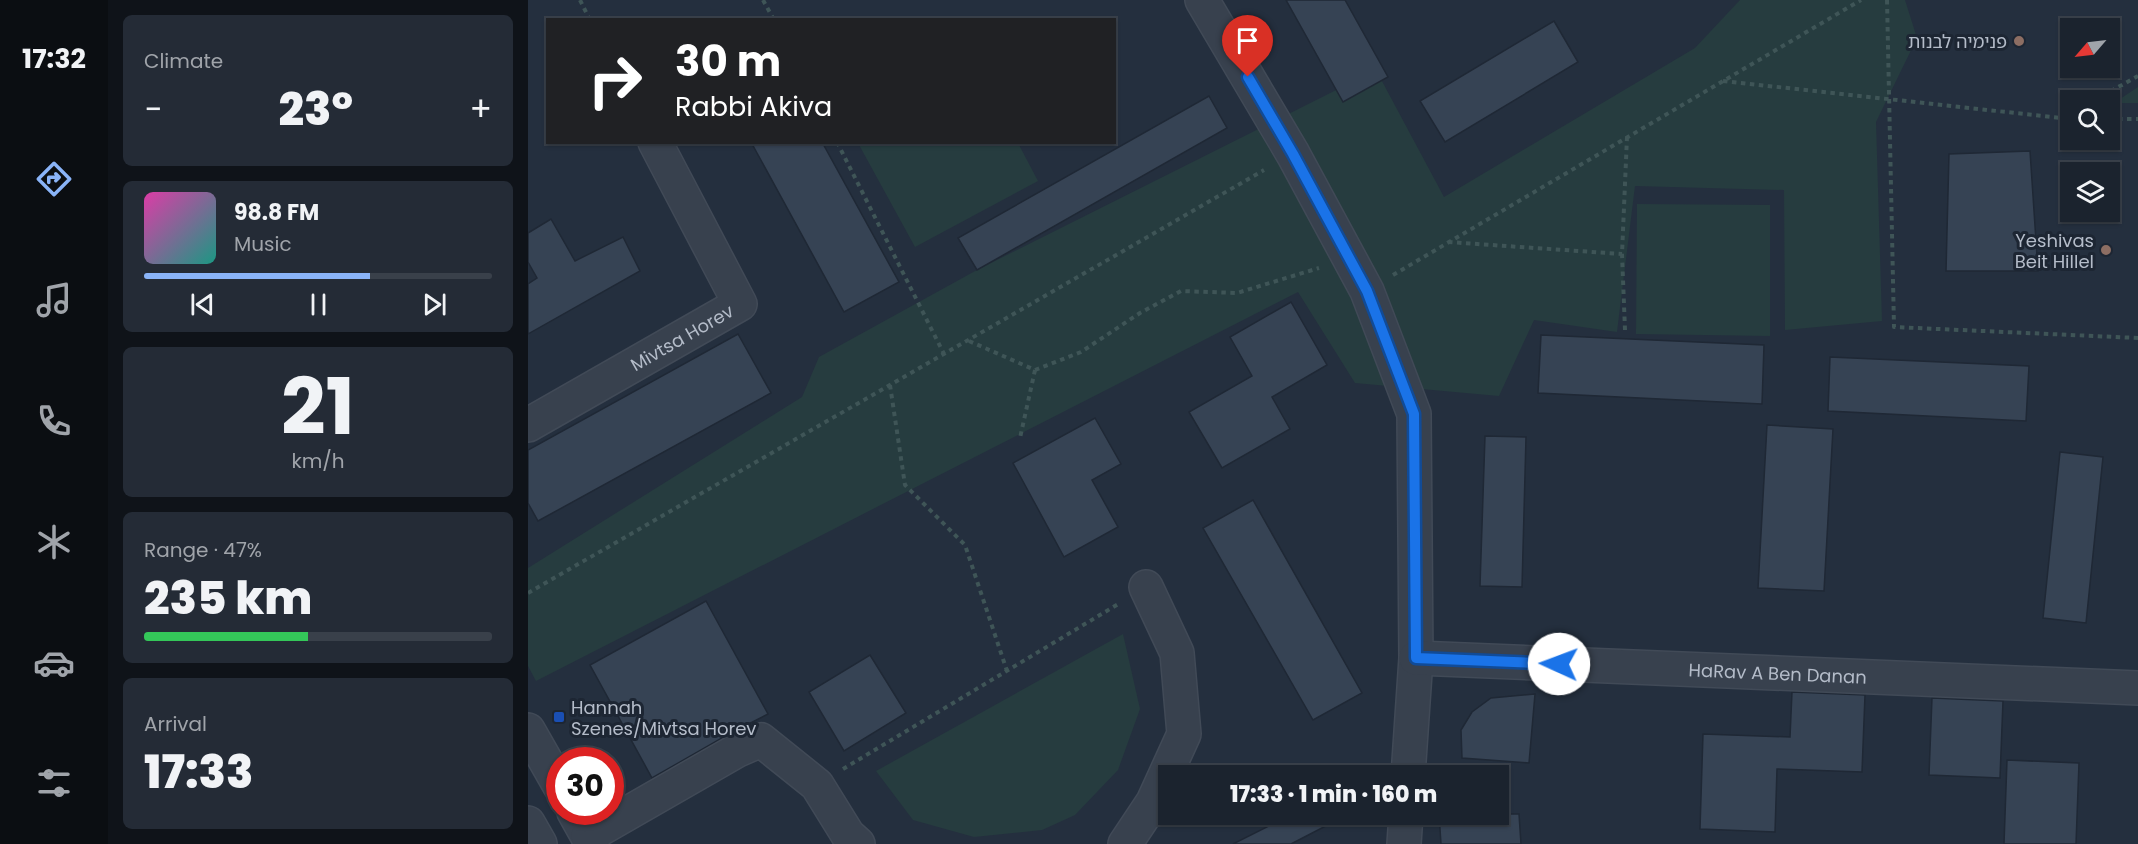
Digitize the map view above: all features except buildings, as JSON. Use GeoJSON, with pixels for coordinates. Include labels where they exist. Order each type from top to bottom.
{"type":"FeatureCollection","features":[{"type":"Feature","properties":{"kind":"street"},"geometry":{"type":"LineString","coordinates":[[1202,0],[1293,154],[1367,291],[1414,414],[1416,658],[1409,765]]}},
{"type":"Feature","properties":{"kind":"street","name":"Mivtsa Horev"},"geometry":{"type":"LineString","coordinates":[[528,425],[741,304],[656,144]]}},
{"type":"Feature","properties":{"kind":"street"},"geometry":{"type":"LineString","coordinates":[[1125,844],[1153,802],[1184,734],[1177,653],[1146,587]]}},
{"type":"Feature","properties":{"kind":"street","name":"HaRav A Ben Danan"},"geometry":{"type":"LineString","coordinates":[[1416,658],[2138,688]]}},
{"type":"Feature","properties":{"kind":"street"},"geometry":{"type":"LineString","coordinates":[[528,730],[546,762]]}},
{"type":"Feature","properties":{"kind":"street"},"geometry":{"type":"LineString","coordinates":[[584,831],[761,740],[817,785],[848,835],[858,844]]}},
{"type":"Feature","properties":{"kind":"street"},"geometry":{"type":"LineString","coordinates":[[528,823],[540,844]]}},
{"type":"Feature","properties":{"kind":"street"},"geometry":{"type":"LineString","coordinates":[[1404,844],[1405,825]]}},
{"type":"Feature","properties":{"kind":"path"},"geometry":{"type":"LineString","coordinates":[[580,0],[589,18]]}},
{"type":"Feature","properties":{"kind":"path"},"geometry":{"type":"LineString","coordinates":[[763,0],[773,18]]}},
{"type":"Feature","properties":{"kind":"path"},"geometry":{"type":"LineString","coordinates":[[1367,291],[1861,0]]}},
{"type":"Feature","properties":{"kind":"path"},"geometry":{"type":"LineString","coordinates":[[1887,0],[1894,327],[2138,338]]}},
{"type":"Feature","properties":{"kind":"path"},"geometry":{"type":"LineString","coordinates":[[2113,90],[2138,76]]}},
{"type":"Feature","properties":{"kind":"path"},"geometry":{"type":"LineString","coordinates":[[1722,81],[2060,120]]}},
{"type":"Feature","properties":{"kind":"path"},"geometry":{"type":"LineString","coordinates":[[2120,119],[2138,119]]}},
{"type":"Feature","properties":{"kind":"path"},"geometry":{"type":"LineString","coordinates":[[1625,330],[1622,254],[1627,137]]}},
{"type":"Feature","properties":{"kind":"path"},"geometry":{"type":"LineString","coordinates":[[838,144],[944,354]]}},
{"type":"Feature","properties":{"kind":"path"},"geometry":{"type":"LineString","coordinates":[[528,593],[1293,154]]}},
{"type":"Feature","properties":{"kind":"path"},"geometry":{"type":"LineString","coordinates":[[1448,242],[1622,254]]}},
{"type":"Feature","properties":{"kind":"path"},"geometry":{"type":"LineString","coordinates":[[968,340],[1035,370],[1081,352],[1140,313],[1181,291],[1237,293],[1349,259]]}},
{"type":"Feature","properties":{"kind":"path"},"geometry":{"type":"LineString","coordinates":[[1020,438],[1035,370]]}},
{"type":"Feature","properties":{"kind":"path"},"geometry":{"type":"LineString","coordinates":[[890,385],[905,485],[965,545],[1007,671]]}},
{"type":"Feature","properties":{"kind":"path"},"geometry":{"type":"LineString","coordinates":[[817,785],[1146,587]]}},
{"type":"Feature","properties":{"kind":"green space"},"geometry":{"type":"Polygon","coordinates":[[[1740,0],[1905,0],[1917,38],[1876,122],[1882,321],[1785,330],[1784,190],[1635,186],[1617,332],[1534,320],[1499,396],[1355,383],[1298,292],[536,681],[528,666],[528,568],[802,397],[819,357],[977,270],[1376,70],[1444,197],[1695,48],[1740,0]]]}},
{"type":"Feature","properties":{"kind":"green space"},"geometry":{"type":"Polygon","coordinates":[[[2138,87],[2138,103],[2120,103],[2120,99],[2138,87]]]}},
{"type":"Feature","properties":{"kind":"green space"},"geometry":{"type":"Polygon","coordinates":[[[859,144],[1019,144],[1038,181],[915,247],[859,144]]]}},
{"type":"Feature","properties":{"kind":"green space"},"geometry":{"type":"Polygon","coordinates":[[[1637,204],[1770,205],[1770,336],[1636,334],[1637,204]]]}},
{"type":"Feature","properties":{"kind":"green space"},"geometry":{"type":"Polygon","coordinates":[[[1123,634],[1140,709],[1118,770],[1075,815],[1042,830],[974,837],[913,820],[876,771],[1123,634]]]}},
{"type":"Feature","properties":{"kind":"place","name":"פנימיה לבנות"},"geometry":{"type":"Point","coordinates":[2019,41]}},
{"type":"Feature","properties":{"kind":"place","name":"Yeshivas Beit Hillel"},"geometry":{"type":"Point","coordinates":[2106,250]}},
{"type":"Feature","properties":{"kind":"place","name":"Hannah Szenes/Mivtsa Horev"},"geometry":{"type":"Point","coordinates":[559,717]}},
{"type":"Feature","properties":{"kind":"route"},"geometry":{"type":"LineString","coordinates":[[1248,77],[1293,154],[1367,291],[1414,414],[1416,658],[1559,664]]}}]}
